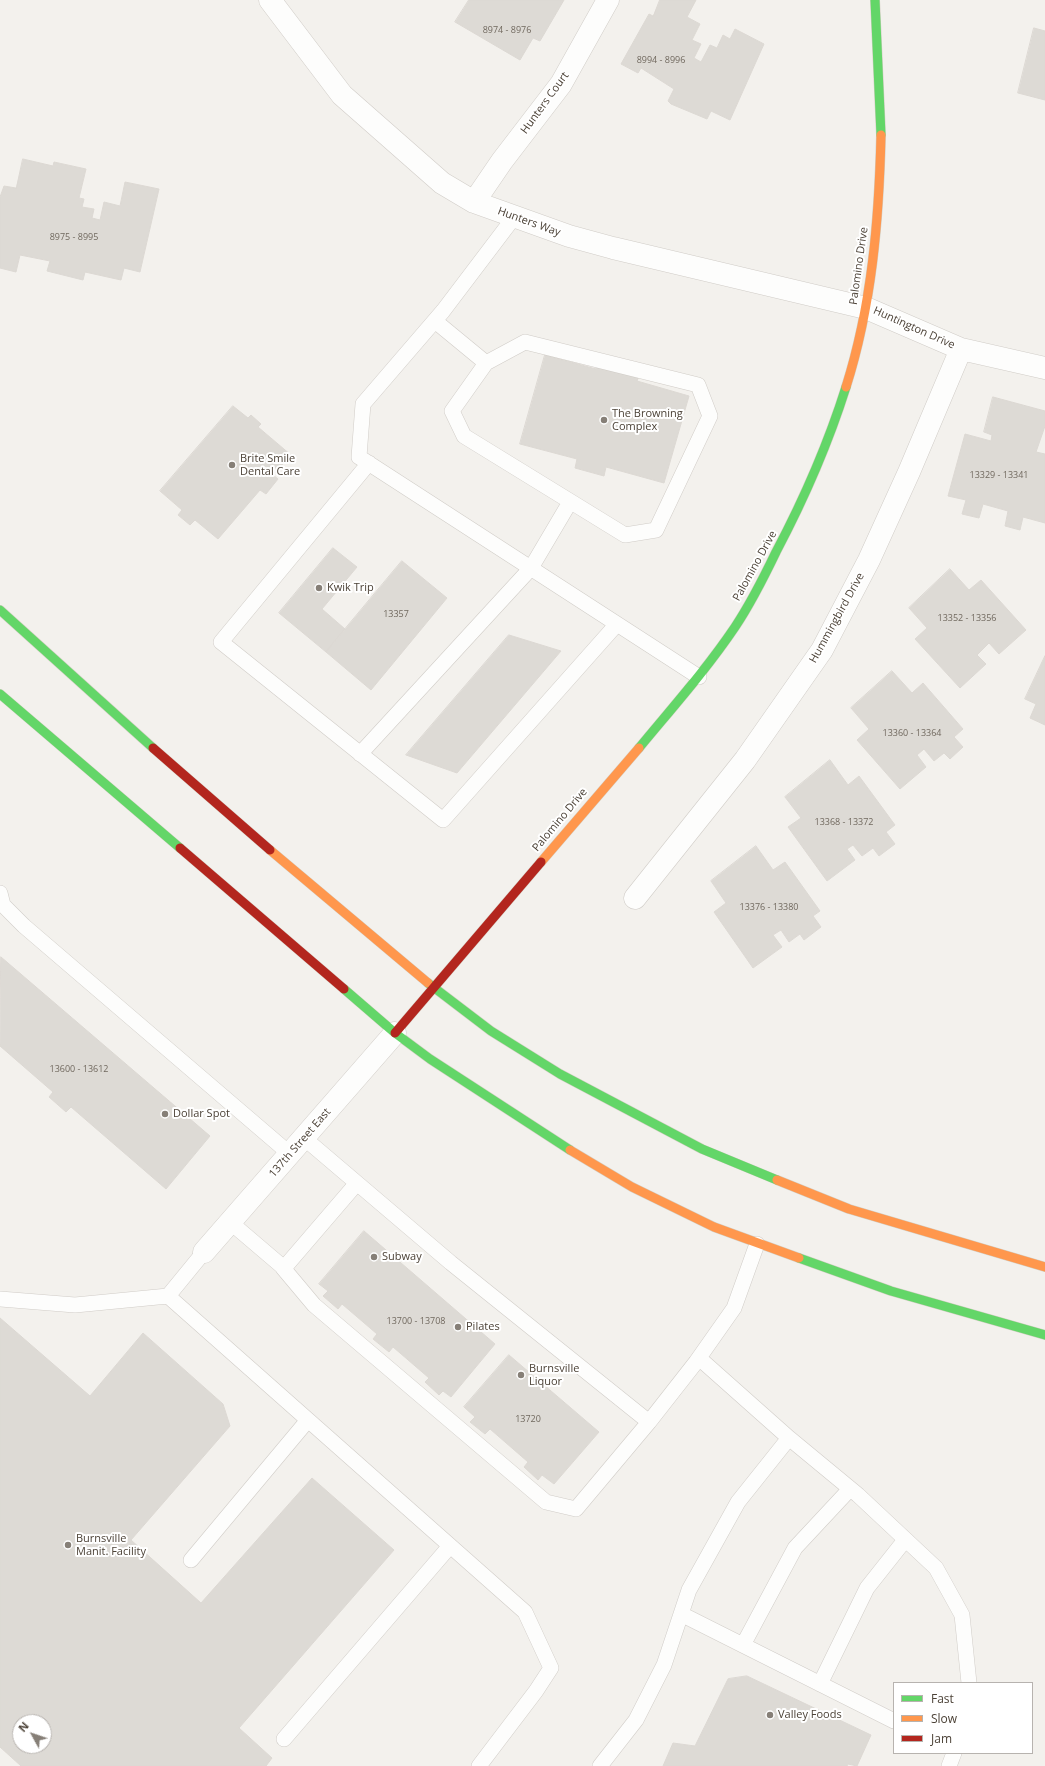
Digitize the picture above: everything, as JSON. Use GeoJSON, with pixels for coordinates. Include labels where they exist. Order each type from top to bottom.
{"type":"FeatureCollection","features":[{"type":"Feature","properties":{"kind":"street","name":"Hunters Way"},"geometry":{"type":"LineString","coordinates":[[270,0],[342,95],[442,183],[474,202],[569,236],[613,248],[866,308]]}},
{"type":"Feature","properties":{"kind":"street","name":"Hunters Court"},"geometry":{"type":"LineString","coordinates":[[474,202],[502,161],[561,84],[608,0]]}},
{"type":"Feature","properties":{"kind":"street","name":"Palomino Drive"},"geometry":{"type":"LineString","coordinates":[[395,1033],[698,677],[735,627],[795,518],[836,418],[854,359],[866,308],[876,239],[882,138],[881,78],[875,0]]}},
{"type":"Feature","properties":{"kind":"street","name":"Huntington Drive"},"geometry":{"type":"LineString","coordinates":[[866,308],[961,349],[1045,368]]}},
{"type":"Feature","properties":{"kind":"street","name":"Hummingbird Drive"},"geometry":{"type":"LineString","coordinates":[[635,898],[745,760],[822,650],[869,560],[909,472],[961,349]]}},
{"type":"Feature","properties":{"kind":"street"},"geometry":{"type":"LineString","coordinates":[[0,610],[204,794],[434,988],[491,1031],[560,1074],[702,1149],[849,1209],[1045,1267]]}},
{"type":"Feature","properties":{"kind":"street"},"geometry":{"type":"LineString","coordinates":[[0,694],[395,1033],[430,1059],[549,1138],[632,1187],[714,1227],[891,1292],[1045,1335]]}},
{"type":"Feature","properties":{"kind":"street","name":"137th Street East"},"geometry":{"type":"LineString","coordinates":[[204,1252],[395,1033]]}},
{"type":"Feature","properties":{"kind":"lane"},"geometry":{"type":"LineString","coordinates":[[514,216],[435,321],[364,404],[359,457],[698,677]]}},
{"type":"Feature","properties":{"kind":"lane"},"geometry":{"type":"LineString","coordinates":[[435,321],[486,363]]}},
{"type":"Feature","properties":{"kind":"lane"},"geometry":{"type":"LineString","coordinates":[[525,342],[698,385],[710,416],[656,530],[625,535],[464,436],[452,411],[486,363],[525,342]]}},
{"type":"Feature","properties":{"kind":"lane"},"geometry":{"type":"LineString","coordinates":[[369,463],[220,642],[443,820],[617,624]]}},
{"type":"Feature","properties":{"kind":"lane"},"geometry":{"type":"LineString","coordinates":[[360,754],[531,568],[570,502]]}},
{"type":"Feature","properties":{"kind":"lane"},"geometry":{"type":"LineString","coordinates":[[0,893],[3,905],[24,926],[290,1154]]}},
{"type":"Feature","properties":{"kind":"lane"},"geometry":{"type":"LineString","coordinates":[[304,1138],[451,1263],[649,1422]]}},
{"type":"Feature","properties":{"kind":"lane"},"geometry":{"type":"LineString","coordinates":[[283,1268],[357,1183]]}},
{"type":"Feature","properties":{"kind":"lane"},"geometry":{"type":"LineString","coordinates":[[230,1222],[283,1268],[314,1305],[546,1502],[576,1509],[649,1422],[699,1358],[734,1308],[758,1244]]}},
{"type":"Feature","properties":{"kind":"lane"},"geometry":{"type":"LineString","coordinates":[[0,1299],[75,1305],[168,1296],[204,1252]]}},
{"type":"Feature","properties":{"kind":"lane"},"geometry":{"type":"LineString","coordinates":[[168,1296],[525,1612],[551,1668],[536,1691],[479,1766]]}},
{"type":"Feature","properties":{"kind":"lane"},"geometry":{"type":"LineString","coordinates":[[699,1358],[789,1438],[850,1489],[936,1568],[962,1615],[969,1682]]}},
{"type":"Feature","properties":{"kind":"lane"},"geometry":{"type":"LineString","coordinates":[[191,1560],[308,1420]]}},
{"type":"Feature","properties":{"kind":"lane"},"geometry":{"type":"LineString","coordinates":[[600,1766],[636,1720],[664,1665],[689,1590],[738,1502],[789,1438]]}},
{"type":"Feature","properties":{"kind":"lane"},"geometry":{"type":"LineString","coordinates":[[743,1645],[795,1548],[850,1489]]}},
{"type":"Feature","properties":{"kind":"lane"},"geometry":{"type":"LineString","coordinates":[[820,1684],[867,1588],[905,1540]]}},
{"type":"Feature","properties":{"kind":"lane"},"geometry":{"type":"LineString","coordinates":[[284,1739],[450,1546]]}},
{"type":"Feature","properties":{"kind":"lane"},"geometry":{"type":"LineString","coordinates":[[681,1614],[893,1720]]}},
{"type":"Feature","properties":{"kind":"lane"},"geometry":{"type":"LineString","coordinates":[[949,1766],[954,1754]]}},
{"type":"Feature","properties":{"kind":"building"},"geometry":{"type":"Polygon","coordinates":[[[469,0],[564,0],[540,41],[533,38],[520,60],[455,22],[469,0]]]}},
{"type":"Feature","properties":{"kind":"building"},"geometry":{"type":"Polygon","coordinates":[[[660,0],[696,0],[687,17],[700,24],[692,40],[701,44],[694,58],[701,62],[710,45],[717,48],[723,35],[730,39],[735,29],[764,44],[730,120],[711,111],[707,119],[671,104],[668,101],[674,89],[641,68],[638,73],[621,64],[649,14],[653,16],[660,0]]]}},
{"type":"Feature","properties":{"kind":"building"},"geometry":{"type":"Polygon","coordinates":[[[1034,28],[1045,31],[1045,100],[1018,93],[1034,28]]]}},
{"type":"Feature","properties":{"kind":"building"},"geometry":{"type":"Polygon","coordinates":[[[23,159],[53,166],[54,162],[86,169],[79,198],[84,199],[82,207],[94,209],[92,218],[100,220],[104,202],[120,206],[125,182],[159,189],[140,272],[124,268],[121,280],[85,272],[83,280],[47,271],[50,261],[20,255],[16,272],[0,268],[0,197],[4,186],[16,188],[23,159]]]}},
{"type":"Feature","properties":{"kind":"building","name":"The Browning Complex"},"geometry":{"type":"Polygon","coordinates":[[[545,355],[596,369],[597,364],[639,376],[637,381],[689,396],[664,483],[606,467],[604,476],[575,468],[577,459],[520,444],[545,355]]]}},
{"type":"Feature","properties":{"kind":"building"},"geometry":{"type":"Polygon","coordinates":[[[993,397],[1045,411],[1045,426],[1036,452],[1045,454],[1045,523],[1023,517],[1020,530],[1005,526],[1008,511],[983,504],[979,518],[962,514],[966,500],[948,496],[965,434],[991,441],[992,435],[984,432],[993,397]]]}},
{"type":"Feature","properties":{"kind":"building","name":"Brite Smile Dental Care"},"geometry":{"type":"Polygon","coordinates":[[[233,406],[248,418],[251,415],[261,424],[258,427],[291,455],[273,475],[278,479],[266,494],[260,490],[218,539],[195,520],[190,525],[178,515],[182,510],[160,491],[233,406]]]}},
{"type":"Feature","properties":{"kind":"building","name":"Kwik Trip"},"geometry":{"type":"Polygon","coordinates":[[[333,548],[357,567],[322,609],[345,629],[326,652],[279,613],[333,548]]]}},
{"type":"Feature","properties":{"kind":"building","name":"Kwik Trip"},"geometry":{"type":"Polygon","coordinates":[[[402,561],[447,598],[371,690],[326,652],[402,561]]]}},
{"type":"Feature","properties":{"kind":"building"},"geometry":{"type":"Polygon","coordinates":[[[950,569],[969,590],[981,580],[1026,630],[999,654],[989,643],[977,655],[986,664],[960,688],[915,639],[927,628],[909,608],[950,569]]]}},
{"type":"Feature","properties":{"kind":"building"},"geometry":{"type":"Polygon","coordinates":[[[509,635],[561,651],[457,773],[406,755],[509,635]]]}},
{"type":"Feature","properties":{"kind":"building"},"geometry":{"type":"Polygon","coordinates":[[[1045,656],[1045,725],[1030,718],[1036,704],[1025,699],[1045,656]]]}},
{"type":"Feature","properties":{"kind":"building"},"geometry":{"type":"Polygon","coordinates":[[[892,671],[912,693],[923,683],[963,729],[954,737],[963,747],[950,759],[944,753],[934,761],[924,749],[917,755],[926,767],[900,789],[857,740],[869,729],[851,708],[892,671]]]}},
{"type":"Feature","properties":{"kind":"building"},"geometry":{"type":"Polygon","coordinates":[[[830,760],[848,785],[859,776],[895,825],[886,832],[895,844],[879,856],[873,848],[862,856],[853,845],[847,849],[855,860],[827,881],[788,827],[801,818],[785,797],[830,760]]]}},
{"type":"Feature","properties":{"kind":"building"},"geometry":{"type":"Polygon","coordinates":[[[756,846],[773,870],[785,862],[820,911],[813,916],[821,927],[804,940],[800,934],[789,942],[781,930],[773,935],[782,947],[753,968],[714,912],[726,903],[711,881],[756,846]]]}},
{"type":"Feature","properties":{"kind":"building"},"geometry":{"type":"Polygon","coordinates":[[[1,957],[210,1136],[166,1189],[71,1107],[66,1112],[49,1097],[53,1092],[0,1046],[1,957]]]}},
{"type":"Feature","properties":{"kind":"building"},"geometry":{"type":"Polygon","coordinates":[[[364,1231],[495,1344],[451,1397],[443,1391],[439,1395],[425,1382],[429,1378],[393,1347],[389,1352],[373,1339],[377,1334],[342,1304],[338,1309],[323,1296],[328,1291],[319,1284],[364,1231]]]}},
{"type":"Feature","properties":{"kind":"building","name":"Burnsville Manit. Facility"},"geometry":{"type":"Polygon","coordinates":[[[0,1318],[90,1396],[143,1333],[223,1404],[230,1426],[131,1540],[201,1603],[312,1478],[394,1550],[239,1728],[272,1758],[266,1766],[21,1766],[0,1747],[0,1318]]]}},
{"type":"Feature","properties":{"kind":"building"},"geometry":{"type":"Polygon","coordinates":[[[509,1355],[599,1432],[554,1484],[542,1475],[538,1480],[524,1467],[528,1462],[490,1429],[485,1434],[470,1422],[475,1417],[464,1407],[509,1355]]]}},
{"type":"Feature","properties":{"kind":"building","name":"Valley Foods"},"geometry":{"type":"Polygon","coordinates":[[[747,1676],[871,1735],[857,1766],[848,1764],[847,1766],[663,1766],[673,1743],[695,1746],[728,1679],[747,1676]]]}},
{"type":"Feature","properties":{"kind":"traffic: fast"},"geometry":{"type":"LineString","coordinates":[[875,0],[881,135]]}},
{"type":"Feature","properties":{"kind":"traffic: fast"},"geometry":{"type":"LineString","coordinates":[[639,748],[712,658],[735,627],[752,599],[806,492],[846,387]]}},
{"type":"Feature","properties":{"kind":"traffic: fast"},"geometry":{"type":"LineString","coordinates":[[0,610],[153,748]]}},
{"type":"Feature","properties":{"kind":"traffic: fast"},"geometry":{"type":"LineString","coordinates":[[0,694],[180,848]]}},
{"type":"Feature","properties":{"kind":"traffic: fast"},"geometry":{"type":"LineString","coordinates":[[428,983],[491,1031],[560,1074],[702,1149],[777,1180]]}},
{"type":"Feature","properties":{"kind":"traffic: fast"},"geometry":{"type":"LineString","coordinates":[[344,989],[395,1033],[430,1059],[570,1150]]}},
{"type":"Feature","properties":{"kind":"traffic: fast"},"geometry":{"type":"LineString","coordinates":[[799,1258],[891,1291],[1045,1335]]}},
{"type":"Feature","properties":{"kind":"traffic: slow"},"geometry":{"type":"LineString","coordinates":[[846,387],[855,356],[868,294],[876,230],[881,135]]}},
{"type":"Feature","properties":{"kind":"traffic: slow"},"geometry":{"type":"LineString","coordinates":[[541,862],[639,748]]}},
{"type":"Feature","properties":{"kind":"traffic: slow"},"geometry":{"type":"LineString","coordinates":[[270,850],[428,983]]}},
{"type":"Feature","properties":{"kind":"traffic: slow"},"geometry":{"type":"LineString","coordinates":[[570,1150],[632,1187],[714,1227],[799,1258]]}},
{"type":"Feature","properties":{"kind":"traffic: slow"},"geometry":{"type":"LineString","coordinates":[[777,1180],[849,1209],[1045,1267]]}},
{"type":"Feature","properties":{"kind":"traffic: jam"},"geometry":{"type":"LineString","coordinates":[[153,748],[270,850]]}},
{"type":"Feature","properties":{"kind":"traffic: jam"},"geometry":{"type":"LineString","coordinates":[[180,848],[344,989]]}},
{"type":"Feature","properties":{"kind":"traffic: jam"},"geometry":{"type":"LineString","coordinates":[[395,1033],[541,862]]}},
{"type":"Feature","properties":{"kind":"place","name":"The Browning Complex"},"geometry":{"type":"Point","coordinates":[604,420]}},
{"type":"Feature","properties":{"kind":"place","name":"Brite Smile Dental Care"},"geometry":{"type":"Point","coordinates":[232,465]}},
{"type":"Feature","properties":{"kind":"place","name":"Kwik Trip"},"geometry":{"type":"Point","coordinates":[319,588]}},
{"type":"Feature","properties":{"kind":"place","name":"Dollar Spot"},"geometry":{"type":"Point","coordinates":[165,1114]}},
{"type":"Feature","properties":{"kind":"place","name":"Subway"},"geometry":{"type":"Point","coordinates":[374,1257]}},
{"type":"Feature","properties":{"kind":"place","name":"Pilates"},"geometry":{"type":"Point","coordinates":[458,1327]}},
{"type":"Feature","properties":{"kind":"place","name":"Burnsville Liquor"},"geometry":{"type":"Point","coordinates":[521,1375]}},
{"type":"Feature","properties":{"kind":"place","name":"Burnsville Manit. Facility"},"geometry":{"type":"Point","coordinates":[68,1545]}},
{"type":"Feature","properties":{"kind":"place","name":"Valley Foods"},"geometry":{"type":"Point","coordinates":[770,1715]}}]}
